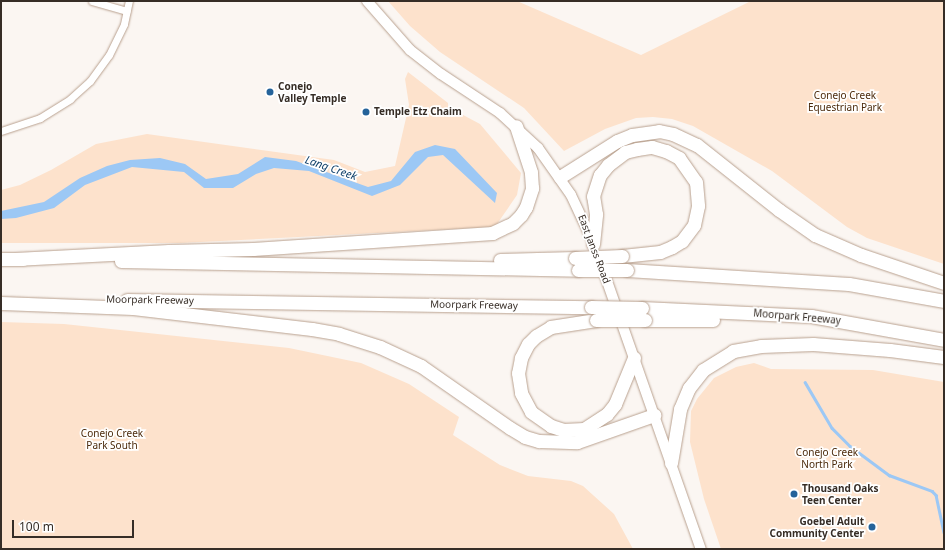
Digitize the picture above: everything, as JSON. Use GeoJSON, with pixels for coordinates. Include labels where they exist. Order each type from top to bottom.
{"type":"FeatureCollection","features":[{"type":"Feature","properties":{"kind":"highway"},"geometry":{"type":"LineString","coordinates":[[15,259],[169,251],[253,250],[492,233],[513,223],[521,215],[526,207],[532,188],[531,172],[516,126]]}},
{"type":"Feature","properties":{"kind":"highway"},"geometry":{"type":"LineString","coordinates":[[560,177],[616,141],[632,135],[652,132],[673,134],[697,145],[779,210],[816,235],[861,255],[944,283]]}},
{"type":"Feature","properties":{"kind":"highway"},"geometry":{"type":"LineString","coordinates":[[576,264],[622,256],[660,252],[682,241],[694,225],[698,206],[696,182],[679,158],[666,151],[652,148],[637,149],[625,152],[608,165],[600,175],[593,196],[596,214],[593,244]]}},
{"type":"Feature","properties":{"kind":"highway"},"geometry":{"type":"LineString","coordinates":[[1,259],[312,265],[576,264],[627,270],[849,284],[944,302]]}},
{"type":"Feature","properties":{"kind":"highway","name":"Moorpark Freeway"},"geometry":{"type":"LineString","coordinates":[[1,298],[591,307],[644,314],[811,316],[944,340]]}},
{"type":"Feature","properties":{"kind":"highway"},"geometry":{"type":"LineString","coordinates":[[1,303],[133,308],[312,329],[339,334],[380,347],[421,366],[510,428],[526,437],[540,441],[564,443],[592,439],[654,416]]}},
{"type":"Feature","properties":{"kind":"highway"},"geometry":{"type":"LineString","coordinates":[[634,358],[619,398],[607,414],[594,424],[584,429],[563,430],[540,421],[531,412],[521,394],[518,373],[522,354],[528,344],[536,336],[551,327],[644,314]]}},
{"type":"Feature","properties":{"kind":"highway"},"geometry":{"type":"LineString","coordinates":[[671,463],[680,409],[689,388],[703,370],[733,351],[762,346],[813,344],[890,350],[944,357]]}},
{"type":"Feature","properties":{"kind":"main road","name":"East Janss Road"},"geometry":{"type":"LineString","coordinates":[[367,1],[392,33],[423,61],[484,101],[516,126],[538,148],[560,177],[579,211],[593,244],[701,549]]}},
{"type":"Feature","properties":{"kind":"street"},"geometry":{"type":"LineString","coordinates":[[92,1],[127,11]]}},
{"type":"Feature","properties":{"kind":"street"},"geometry":{"type":"LineString","coordinates":[[1,132],[40,118],[70,100],[90,82],[109,55],[124,24],[129,1]]}},
{"type":"Feature","properties":{"kind":"green space","name":"Conejo Creek Equestrian Park"},"geometry":{"type":"Polygon","coordinates":[[[388,1],[517,1],[641,55],[751,1],[944,1],[944,264],[867,238],[847,227],[772,171],[693,126],[672,119],[653,117],[636,118],[605,129],[564,151],[524,108],[440,52],[410,26],[388,1]]]}},
{"type":"Feature","properties":{"kind":"green space"},"geometry":{"type":"Polygon","coordinates":[[[408,72],[448,103],[448,107],[480,124],[521,173],[517,195],[495,227],[180,243],[1,243],[1,190],[20,185],[51,170],[96,144],[147,134],[334,160],[365,172],[395,166],[409,105],[405,79],[408,72]]]}},
{"type":"Feature","properties":{"kind":"green space","name":"Conejo Creek Park South"},"geometry":{"type":"Polygon","coordinates":[[[1,322],[64,324],[289,348],[361,363],[409,384],[459,417],[453,435],[500,465],[528,476],[571,481],[583,486],[614,514],[633,549],[1,549],[1,322]]]}},
{"type":"Feature","properties":{"kind":"green space","name":"Conejo Creek North Park"},"geometry":{"type":"Polygon","coordinates":[[[754,363],[771,369],[873,370],[944,382],[944,549],[721,549],[704,499],[690,442],[691,411],[697,399],[714,378],[736,367],[754,363]]]}},
{"type":"Feature","properties":{"kind":"water"},"geometry":{"type":"Polygon","coordinates":[[[435,145],[455,149],[497,193],[495,203],[443,155],[428,157],[400,185],[372,196],[309,171],[274,168],[256,174],[233,188],[204,188],[184,172],[132,167],[85,185],[54,208],[16,218],[1,219],[1,211],[44,202],[80,178],[107,166],[130,160],[160,158],[185,164],[206,179],[238,174],[265,157],[296,161],[368,187],[391,181],[415,152],[435,145]]]}},
{"type":"Feature","properties":{"kind":"waterway","name":"Lang Creek"},"geometry":{"type":"LineString","coordinates":[[805,382],[832,428],[850,446],[889,475],[932,491],[936,495],[944,532]]}},
{"type":"Feature","properties":{"kind":"place","name":"Conejo Valley Temple"},"geometry":{"type":"Point","coordinates":[270,92]}},
{"type":"Feature","properties":{"kind":"place","name":"Temple Etz Chaim"},"geometry":{"type":"Point","coordinates":[366,112]}},
{"type":"Feature","properties":{"kind":"place","name":"Thousand Oaks Teen Center"},"geometry":{"type":"Point","coordinates":[794,494]}},
{"type":"Feature","properties":{"kind":"place","name":"Goebel Adult Community Center"},"geometry":{"type":"Point","coordinates":[872,527]}}]}
